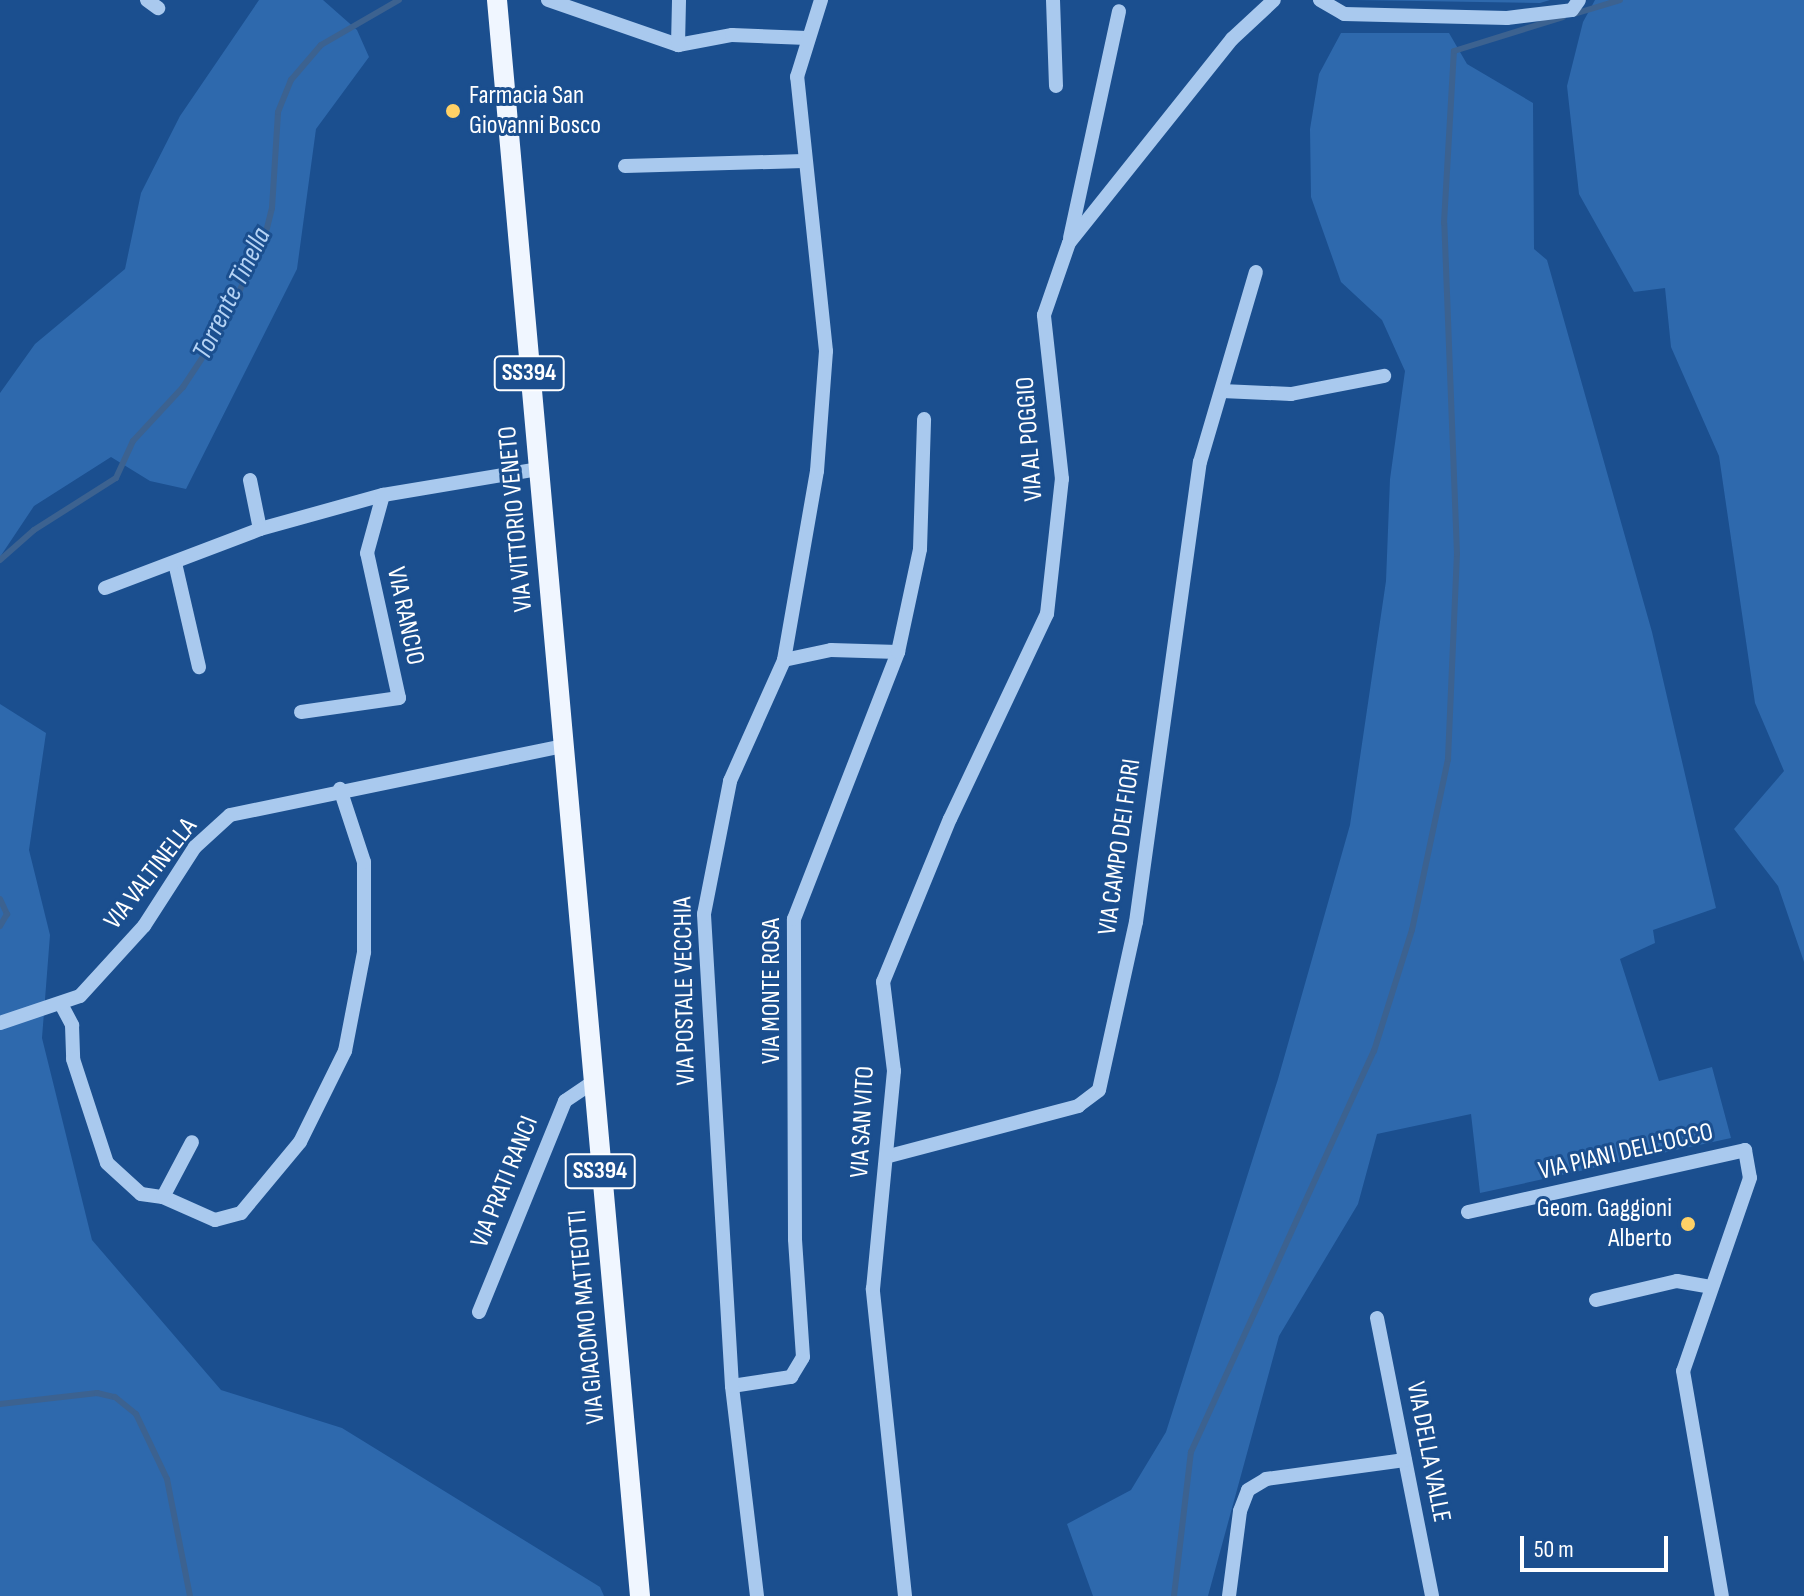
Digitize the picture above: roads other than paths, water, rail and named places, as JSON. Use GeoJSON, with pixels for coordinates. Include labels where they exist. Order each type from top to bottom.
{"type":"FeatureCollection","features":[{"type":"Feature","properties":{"kind":"main road","name":"VIA VITTORIO VENETO"},"geometry":{"type":"LineString","coordinates":[[497,0],[562,746]]}},
{"type":"Feature","properties":{"kind":"main road","name":"VIA GIACOMO MATTEOTTI"},"geometry":{"type":"LineString","coordinates":[[562,746],[640,1596]]}},
{"type":"Feature","properties":{"kind":"street"},"geometry":{"type":"LineString","coordinates":[[548,0],[678,45],[732,35],[807,38]]}},
{"type":"Feature","properties":{"kind":"street"},"geometry":{"type":"LineString","coordinates":[[678,45],[679,0]]}},
{"type":"Feature","properties":{"kind":"street","name":"VIA POSTALE VECCHIA"},"geometry":{"type":"LineString","coordinates":[[757,1596],[750,1567],[732,1386],[704,914],[730,781],[784,660],[817,471],[826,351],[797,77],[821,0]]}},
{"type":"Feature","properties":{"kind":"street"},"geometry":{"type":"LineString","coordinates":[[1053,0],[1056,86]]}},
{"type":"Feature","properties":{"kind":"street","name":"VIA AL POGGIO"},"geometry":{"type":"LineString","coordinates":[[1069,243],[1232,39],[1274,0]]}},
{"type":"Feature","properties":{"kind":"street"},"geometry":{"type":"LineString","coordinates":[[1320,0],[1344,14],[1507,18],[1572,10],[1579,0]]}},
{"type":"Feature","properties":{"kind":"street","name":"VIA AL POGGIO"},"geometry":{"type":"LineString","coordinates":[[1020,678],[1047,614],[1062,479],[1044,315],[1069,243],[1119,11]]}},
{"type":"Feature","properties":{"kind":"street"},"geometry":{"type":"LineString","coordinates":[[625,166],[804,161]]}},
{"type":"Feature","properties":{"kind":"street","name":"VIA CAMPO DEI FIORI"},"geometry":{"type":"LineString","coordinates":[[889,1156],[1078,1106],[1099,1090],[1136,922],[1200,462],[1256,272]]}},
{"type":"Feature","properties":{"kind":"street"},"geometry":{"type":"LineString","coordinates":[[1222,391],[1291,394],[1384,376]]}},
{"type":"Feature","properties":{"kind":"street","name":"VIA MONTE ROSA"},"geometry":{"type":"LineString","coordinates":[[732,1386],[785,1379],[801,1365],[795,1239],[794,919],[898,652],[920,549],[924,419]]}},
{"type":"Feature","properties":{"kind":"street"},"geometry":{"type":"LineString","coordinates":[[105,588],[260,529],[383,495],[538,469]]}},
{"type":"Feature","properties":{"kind":"street"},"geometry":{"type":"LineString","coordinates":[[250,480],[260,529]]}},
{"type":"Feature","properties":{"kind":"street","name":"VIA RANCIO"},"geometry":{"type":"LineString","coordinates":[[301,712],[399,698],[367,553],[383,495]]}},
{"type":"Feature","properties":{"kind":"street"},"geometry":{"type":"LineString","coordinates":[[175,563],[199,667]]}},
{"type":"Feature","properties":{"kind":"street"},"geometry":{"type":"LineString","coordinates":[[784,660],[831,650],[898,652]]}},
{"type":"Feature","properties":{"kind":"street","name":"VIA SAN VITO"},"geometry":{"type":"LineString","coordinates":[[905,1596],[873,1289],[875,1236],[889,1156],[894,1071],[883,982],[950,819],[1020,678]]}},
{"type":"Feature","properties":{"kind":"street","name":"VIA VALTINELLA"},"geometry":{"type":"LineString","coordinates":[[0,1023],[80,996],[144,926],[195,847],[230,815],[340,789],[562,746]]}},
{"type":"Feature","properties":{"kind":"street"},"geometry":{"type":"LineString","coordinates":[[61,1004],[72,1025],[73,1059],[107,1163],[141,1194],[163,1197],[215,1220],[241,1213],[300,1142],[345,1051],[364,952],[364,862],[340,789]]}},
{"type":"Feature","properties":{"kind":"street","name":"VIA PRATI RANCI"},"geometry":{"type":"LineString","coordinates":[[479,1312],[565,1101],[592,1083]]}},
{"type":"Feature","properties":{"kind":"street"},"geometry":{"type":"LineString","coordinates":[[163,1197],[192,1142]]}},
{"type":"Feature","properties":{"kind":"street","name":"VIA PIANI DELL'OCCO"},"geometry":{"type":"LineString","coordinates":[[1468,1212],[1745,1150],[1750,1178],[1683,1371],[1722,1596]]}},
{"type":"Feature","properties":{"kind":"street"},"geometry":{"type":"LineString","coordinates":[[1596,1300],[1677,1281],[1710,1287]]}},
{"type":"Feature","properties":{"kind":"street","name":"VIA DELLA VALLE"},"geometry":{"type":"LineString","coordinates":[[1377,1318],[1432,1596]]}},
{"type":"Feature","properties":{"kind":"street"},"geometry":{"type":"LineString","coordinates":[[1229,1596],[1240,1511],[1256,1484],[1405,1460]]}},
{"type":"Feature","properties":{"kind":"waterway","name":"Torrente Tinella"},"geometry":{"type":"LineString","coordinates":[[0,560],[34,530],[116,478],[133,441],[183,387],[220,331],[264,240],[272,208],[278,112],[291,80],[321,45],[399,0]]}},
{"type":"Feature","properties":{"kind":"waterway"},"geometry":{"type":"LineString","coordinates":[[1574,14],[1620,0]]}},
{"type":"Feature","properties":{"kind":"waterway"},"geometry":{"type":"LineString","coordinates":[[1174,1596],[1191,1452],[1374,1051],[1412,930],[1448,759],[1457,554],[1444,223],[1454,51],[1563,17]]}},
{"type":"Feature","properties":{"kind":"waterway","name":"Torrente Tinella"},"geometry":{"type":"LineString","coordinates":[[0,899],[7,914],[0,926]]}},
{"type":"Feature","properties":{"kind":"waterway"},"geometry":{"type":"LineString","coordinates":[[0,1404],[97,1393],[115,1397],[136,1414],[167,1479],[190,1596]]}},
{"type":"Feature","properties":{"kind":"place","name":"Farmacia San Giovanni Bosco"},"geometry":{"type":"Point","coordinates":[453,111]}},
{"type":"Feature","properties":{"kind":"place","name":"Geom. Gaggioni Alberto"},"geometry":{"type":"Point","coordinates":[1688,1224]}}]}
